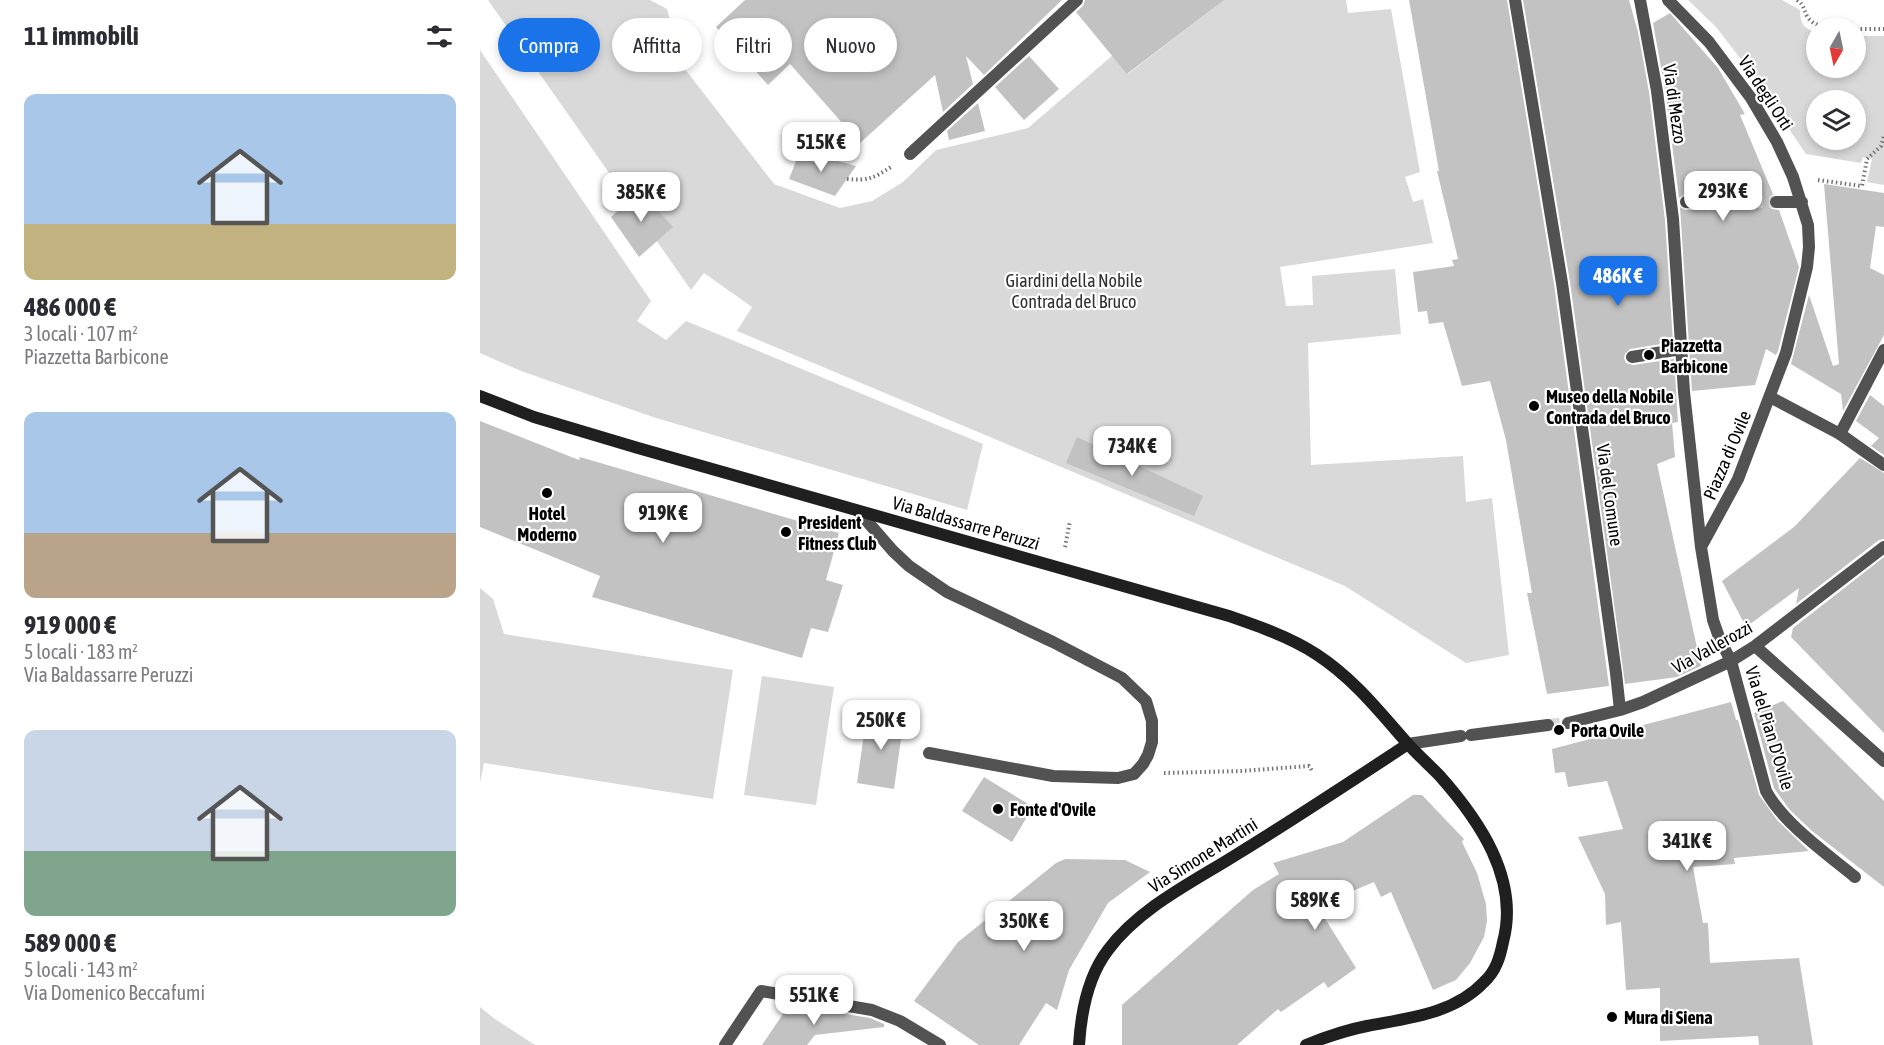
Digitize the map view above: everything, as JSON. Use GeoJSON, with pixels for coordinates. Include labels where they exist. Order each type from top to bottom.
{"type":"FeatureCollection","features":[{"type":"Feature","properties":{"kind":"street"},"geometry":{"type":"LineString","coordinates":[[909,154],[1077,0]]}},
{"type":"Feature","properties":{"kind":"street","name":"Via del Comune"},"geometry":{"type":"LineString","coordinates":[[1515,0],[1562,283],[1620,711]]}},
{"type":"Feature","properties":{"kind":"street","name":"Via di Mezzo"},"geometry":{"type":"LineString","coordinates":[[1641,0],[1657,91],[1673,219],[1684,392]]}},
{"type":"Feature","properties":{"kind":"street","name":"Via degli Orti"},"geometry":{"type":"LineString","coordinates":[[1668,0],[1708,42],[1751,98],[1772,132],[1793,177],[1808,225],[1807,267],[1786,353],[1770,397]]}},
{"type":"Feature","properties":{"kind":"street"},"geometry":{"type":"LineString","coordinates":[[1776,202],[1802,202]]}},
{"type":"Feature","properties":{"kind":"street"},"geometry":{"type":"LineString","coordinates":[[1673,219],[1687,219]]}},
{"type":"Feature","properties":{"kind":"street"},"geometry":{"type":"LineString","coordinates":[[1632,357],[1682,349]]}},
{"type":"Feature","properties":{"kind":"street"},"geometry":{"type":"LineString","coordinates":[[1840,434],[1884,350]]}},
{"type":"Feature","properties":{"kind":"street","name":"Piazza di Ovile"},"geometry":{"type":"LineString","coordinates":[[1684,392],[1701,547],[1713,620],[1731,661]]}},
{"type":"Feature","properties":{"kind":"street","name":"Via Baldassarre Peruzzi"},"geometry":{"type":"LineString","coordinates":[[480,396],[563,426],[859,512],[1207,609],[1270,631],[1315,653],[1338,670],[1383,713],[1408,744],[1438,775],[1463,805],[1492,849],[1499,866],[1506,898],[1506,933],[1495,968],[1474,992],[1460,1001],[1429,1013],[1344,1031],[1306,1045]]}},
{"type":"Feature","properties":{"kind":"street","name":"Piazza di Ovile"},"geometry":{"type":"LineString","coordinates":[[1701,547],[1738,479],[1770,397],[1840,434],[1884,465]]}},
{"type":"Feature","properties":{"kind":"street"},"geometry":{"type":"LineString","coordinates":[[859,512],[909,566],[947,592],[1122,678],[1135,689],[1148,707],[1153,732],[1148,755],[1134,774],[1106,779],[1053,776],[929,753]]}},
{"type":"Feature","properties":{"kind":"street","name":"Via Vallerozzi"},"geometry":{"type":"LineString","coordinates":[[1568,723],[1620,711],[1664,694],[1731,661],[1755,646],[1884,547]]}},
{"type":"Feature","properties":{"kind":"street","name":"Via del Pian D'Ovile"},"geometry":{"type":"LineString","coordinates":[[1755,646],[1884,760]]}},
{"type":"Feature","properties":{"kind":"street","name":"Via del Pian D'Ovile"},"geometry":{"type":"LineString","coordinates":[[1731,661],[1763,783],[1770,798],[1790,821],[1855,877]]}},
{"type":"Feature","properties":{"kind":"street"},"geometry":{"type":"LineString","coordinates":[[1408,744],[1548,725]]}},
{"type":"Feature","properties":{"kind":"street","name":"Via Simone Martini"},"geometry":{"type":"LineString","coordinates":[[1079,1045],[1082,1016],[1094,975],[1106,952],[1124,933],[1169,897],[1328,798],[1408,744]]}},
{"type":"Feature","properties":{"kind":"street"},"geometry":{"type":"LineString","coordinates":[[725,1045],[761,991],[872,1010],[900,1021],[940,1045]]}},
{"type":"Feature","properties":{"kind":"path"},"geometry":{"type":"LineString","coordinates":[[1797,0],[1805,7],[1808,18]]}},
{"type":"Feature","properties":{"kind":"path"},"geometry":{"type":"LineString","coordinates":[[1866,29],[1884,29]]}},
{"type":"Feature","properties":{"kind":"path"},"geometry":{"type":"LineString","coordinates":[[1793,177],[1862,186],[1867,159],[1881,146],[1884,136]]}},
{"type":"Feature","properties":{"kind":"path"},"geometry":{"type":"LineString","coordinates":[[847,178],[864,181],[871,179],[909,154]]}},
{"type":"Feature","properties":{"kind":"path"},"geometry":{"type":"LineString","coordinates":[[1064,551],[1070,521]]}},
{"type":"Feature","properties":{"kind":"path"},"geometry":{"type":"LineString","coordinates":[[1134,774],[1241,771],[1309,766],[1313,772]]}},
{"type":"Feature","properties":{"kind":"green space","name":"Giardini della Nobile Contrada del Bruco"},"geometry":{"type":"Polygon","coordinates":[[[488,0],[650,0],[667,9],[669,18],[612,18],[612,72],[687,72],[774,184],[840,208],[872,201],[903,182],[936,150],[1028,128],[1113,55],[1128,74],[1216,6],[1212,0],[1346,0],[1348,13],[1391,9],[1420,172],[1405,177],[1413,202],[1423,199],[1433,243],[1280,267],[1286,306],[1313,305],[1312,276],[1395,269],[1401,334],[1308,343],[1311,465],[1463,456],[1466,502],[1492,498],[1509,655],[1466,663],[1345,586],[737,331],[752,307],[704,273],[691,290],[538,72],[600,72],[600,18],[501,18],[488,0]]]}},
{"type":"Feature","properties":{"kind":"green space"},"geometry":{"type":"Polygon","coordinates":[[[1688,0],[1782,0],[1800,10],[1801,19],[1806,27],[1806,78],[1866,78],[1866,36],[1884,36],[1884,185],[1867,182],[1872,159],[1863,157],[1861,163],[1806,154],[1747,67],[1716,27],[1688,0]]]}},
{"type":"Feature","properties":{"kind":"green space"},"geometry":{"type":"Polygon","coordinates":[[[480,50],[651,301],[637,321],[666,340],[686,321],[983,444],[967,510],[653,417],[521,371],[480,353],[480,50]]]}},
{"type":"Feature","properties":{"kind":"green space"},"geometry":{"type":"Polygon","coordinates":[[[480,588],[493,599],[504,634],[733,670],[713,799],[484,763],[480,783],[480,588]]]}},
{"type":"Feature","properties":{"kind":"green space"},"geometry":{"type":"Polygon","coordinates":[[[762,676],[834,687],[816,805],[744,795],[762,676]]]}},
{"type":"Feature","properties":{"kind":"green space"},"geometry":{"type":"Polygon","coordinates":[[[480,1007],[495,1019],[535,1045],[480,1045],[480,1007]]]}},
{"type":"Feature","properties":{"kind":"building"},"geometry":{"type":"Polygon","coordinates":[[[745,0],[1062,0],[984,75],[966,56],[973,84],[943,112],[935,75],[860,143],[792,66],[792,18],[726,18],[745,0]]]}},
{"type":"Feature","properties":{"kind":"building"},"geometry":{"type":"Polygon","coordinates":[[[1085,0],[1224,0],[1127,74],[1076,12],[1083,6],[1085,0]]]}},
{"type":"Feature","properties":{"kind":"building"},"geometry":{"type":"Polygon","coordinates":[[[1409,0],[1507,0],[1554,284],[1609,686],[1547,694],[1527,593],[1532,593],[1506,440],[1490,381],[1462,386],[1443,322],[1429,324],[1427,311],[1418,312],[1413,272],[1454,266],[1452,260],[1458,259],[1437,171],[1439,171],[1409,0]]]}},
{"type":"Feature","properties":{"kind":"building"},"geometry":{"type":"Polygon","coordinates":[[[1523,0],[1629,0],[1638,32],[1649,92],[1665,220],[1673,342],[1630,349],[1624,358],[1626,363],[1633,365],[1674,359],[1678,422],[1672,423],[1675,457],[1657,464],[1701,666],[1677,677],[1625,684],[1570,282],[1523,0]]]}},
{"type":"Feature","properties":{"kind":"building"},"geometry":{"type":"Polygon","coordinates":[[[1670,13],[1718,68],[1745,114],[1740,115],[1773,194],[1769,198],[1769,206],[1779,210],[1799,267],[1778,351],[1776,355],[1766,349],[1755,385],[1692,391],[1680,207],[1685,210],[1698,210],[1704,207],[1705,201],[1702,195],[1697,194],[1685,194],[1679,198],[1665,90],[1653,23],[1670,13]]]}},
{"type":"Feature","properties":{"kind":"building"},"geometry":{"type":"Polygon","coordinates":[[[1029,56],[1059,89],[1024,120],[995,87],[1029,56]]]}},
{"type":"Feature","properties":{"kind":"building"},"geometry":{"type":"Polygon","coordinates":[[[756,72],[782,72],[768,85],[756,72]]]}},
{"type":"Feature","properties":{"kind":"building"},"geometry":{"type":"Polygon","coordinates":[[[978,103],[985,131],[949,140],[947,131],[978,103]]]}},
{"type":"Feature","properties":{"kind":"building"},"geometry":{"type":"Polygon","coordinates":[[[800,151],[856,166],[835,196],[789,179],[800,151]]]}},
{"type":"Feature","properties":{"kind":"building"},"geometry":{"type":"Polygon","coordinates":[[[1824,184],[1884,193],[1884,227],[1876,226],[1870,268],[1884,275],[1884,335],[1843,411],[1841,394],[1791,364],[1809,295],[1833,366],[1839,364],[1824,184]]]}},
{"type":"Feature","properties":{"kind":"building"},"geometry":{"type":"Polygon","coordinates":[[[640,191],[673,227],[639,257],[611,217],[640,191]]]}},
{"type":"Feature","properties":{"kind":"building"},"geometry":{"type":"Polygon","coordinates":[[[1870,395],[1884,406],[1884,455],[1871,446],[1879,438],[1856,421],[1870,395]]]}},
{"type":"Feature","properties":{"kind":"building"},"geometry":{"type":"Polygon","coordinates":[[[480,421],[579,460],[580,457],[839,533],[826,580],[843,585],[828,632],[811,628],[802,658],[592,597],[600,576],[480,527],[480,421]]]}},
{"type":"Feature","properties":{"kind":"building"},"geometry":{"type":"Polygon","coordinates":[[[1077,437],[1203,496],[1194,516],[1066,463],[1077,437]]]}},
{"type":"Feature","properties":{"kind":"building"},"geometry":{"type":"Polygon","coordinates":[[[1860,458],[1884,473],[1884,539],[1879,540],[1796,604],[1799,588],[1746,627],[1722,581],[1794,527],[1860,458]]]}},
{"type":"Feature","properties":{"kind":"building"},"geometry":{"type":"Polygon","coordinates":[[[1884,557],[1884,733],[1791,637],[1793,628],[1884,557]]]}},
{"type":"Feature","properties":{"kind":"building"},"geometry":{"type":"Polygon","coordinates":[[[1783,701],[1884,801],[1884,887],[1812,831],[1789,809],[1774,788],[1754,713],[1783,701]]]}},
{"type":"Feature","properties":{"kind":"building"},"geometry":{"type":"Polygon","coordinates":[[[1731,702],[1759,795],[1777,820],[1809,851],[1734,858],[1735,864],[1693,867],[1703,923],[1708,923],[1710,963],[1799,958],[1813,1045],[1759,1045],[1758,1036],[1660,1041],[1660,988],[1626,990],[1621,922],[1606,925],[1605,894],[1578,837],[1623,829],[1607,781],[1568,787],[1565,772],[1555,773],[1552,749],[1731,702]]]}},
{"type":"Feature","properties":{"kind":"building"},"geometry":{"type":"Polygon","coordinates":[[[867,713],[904,718],[894,789],[857,783],[867,713]]]}},
{"type":"Feature","properties":{"kind":"building","name":"Fonte d'Ovile"},"geometry":{"type":"Polygon","coordinates":[[[984,777],[1033,807],[1012,842],[962,811],[984,777]]]}},
{"type":"Feature","properties":{"kind":"building"},"geometry":{"type":"Polygon","coordinates":[[[1413,795],[1422,795],[1464,839],[1462,842],[1477,873],[1486,904],[1487,921],[1484,937],[1470,963],[1456,980],[1433,990],[1391,892],[1381,897],[1374,882],[1317,906],[1356,968],[1328,988],[1324,982],[1281,1012],[1278,1009],[1237,1045],[1122,1045],[1122,1005],[1253,890],[1279,874],[1273,863],[1343,842],[1413,795]]]}},
{"type":"Feature","properties":{"kind":"building"},"geometry":{"type":"Polygon","coordinates":[[[1065,859],[1125,860],[1150,872],[1108,903],[1069,970],[1057,1010],[1046,1003],[1019,1045],[979,1045],[914,1001],[958,942],[1056,863],[1065,859]]]}},
{"type":"Feature","properties":{"kind":"building"},"geometry":{"type":"Polygon","coordinates":[[[789,1005],[870,1018],[884,1024],[884,1027],[815,1035],[807,1045],[762,1045],[789,1005]]]}},
{"type":"Feature","properties":{"kind":"tunnel"},"geometry":{"type":"LineString","coordinates":[[1697,202],[1776,202]]}},
{"type":"Feature","properties":{"kind":"tunnel"},"geometry":{"type":"LineString","coordinates":[[1548,725],[1568,723]]}},
{"type":"Feature","properties":{"kind":"place","name":"Piazzetta Barbicone"},"geometry":{"type":"Point","coordinates":[1649,355]}},
{"type":"Feature","properties":{"kind":"place","name":"Museo della Nobile Contrada del Bruco"},"geometry":{"type":"Point","coordinates":[1534,406]}},
{"type":"Feature","properties":{"kind":"place","name":"Hotel Moderno"},"geometry":{"type":"Point","coordinates":[547,493]}},
{"type":"Feature","properties":{"kind":"place","name":"President Fitness Club"},"geometry":{"type":"Point","coordinates":[786,532]}},
{"type":"Feature","properties":{"kind":"place","name":"Porta Ovile"},"geometry":{"type":"Point","coordinates":[1559,730]}},
{"type":"Feature","properties":{"kind":"place","name":"Fonte d'Ovile"},"geometry":{"type":"Point","coordinates":[998,809]}},
{"type":"Feature","properties":{"kind":"place","name":"Mura di Siena"},"geometry":{"type":"Point","coordinates":[1612,1017]}}]}
